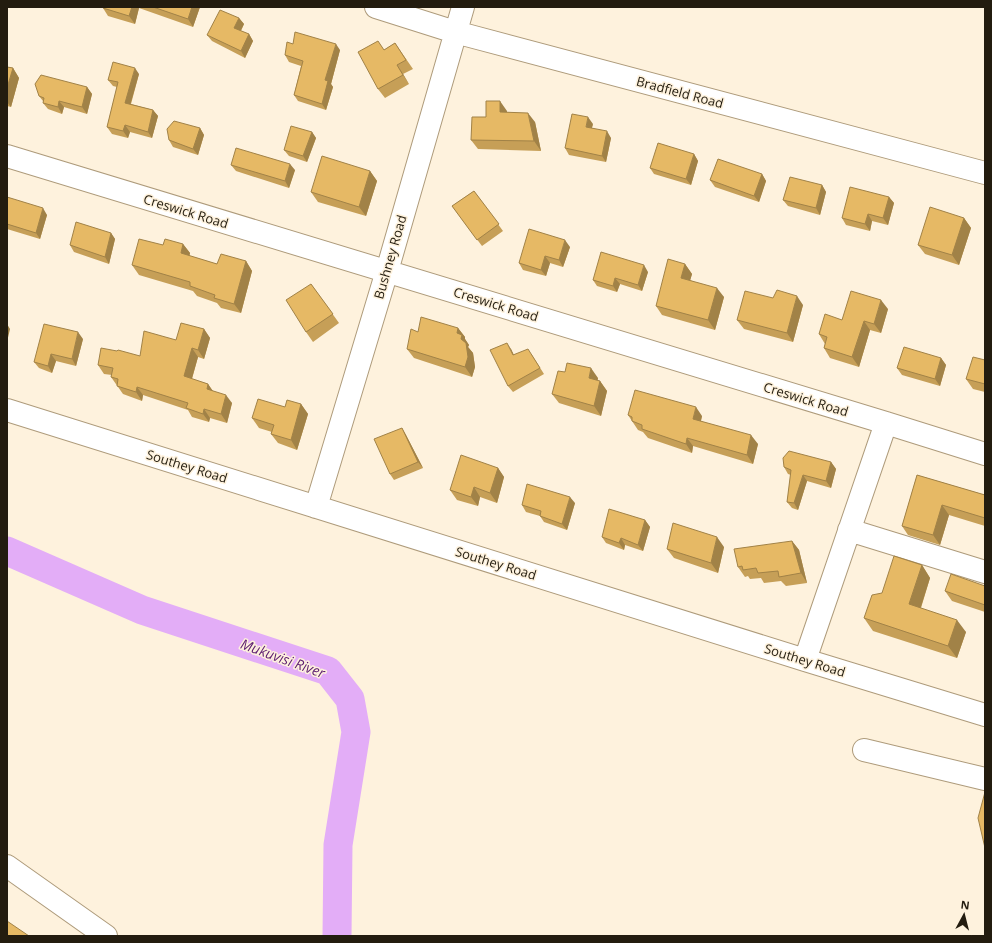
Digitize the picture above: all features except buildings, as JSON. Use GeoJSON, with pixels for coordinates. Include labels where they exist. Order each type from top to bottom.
{"type":"FeatureCollection","features":[{"type":"Feature","properties":{"kind":"street","name":"Bradfield Road"},"geometry":{"type":"LineString","coordinates":[[376,7],[455,32],[985,173]]}},
{"type":"Feature","properties":{"kind":"street","name":"Bushney Road"},"geometry":{"type":"LineString","coordinates":[[316,507],[387,271],[463,7]]}},
{"type":"Feature","properties":{"kind":"street","name":"Creswick Road"},"geometry":{"type":"LineString","coordinates":[[7,156],[985,454]]}},
{"type":"Feature","properties":{"kind":"street","name":"Southey Road"},"geometry":{"type":"LineString","coordinates":[[7,410],[985,715]]}},
{"type":"Feature","properties":{"kind":"street"},"geometry":{"type":"LineString","coordinates":[[805,660],[886,423]]}},
{"type":"Feature","properties":{"kind":"street"},"geometry":{"type":"LineString","coordinates":[[849,530],[985,572]]}},
{"type":"Feature","properties":{"kind":"street"},"geometry":{"type":"LineString","coordinates":[[864,750],[985,779]]}},
{"type":"Feature","properties":{"kind":"street"},"geometry":{"type":"LineString","coordinates":[[7,866],[106,936]]}},
{"type":"Feature","properties":{"kind":"waterway","name":"Mukuvisi River"},"geometry":{"type":"LineString","coordinates":[[7,551],[142,610],[328,671],[350,699],[356,732],[338,845],[337,936]]}}]}
